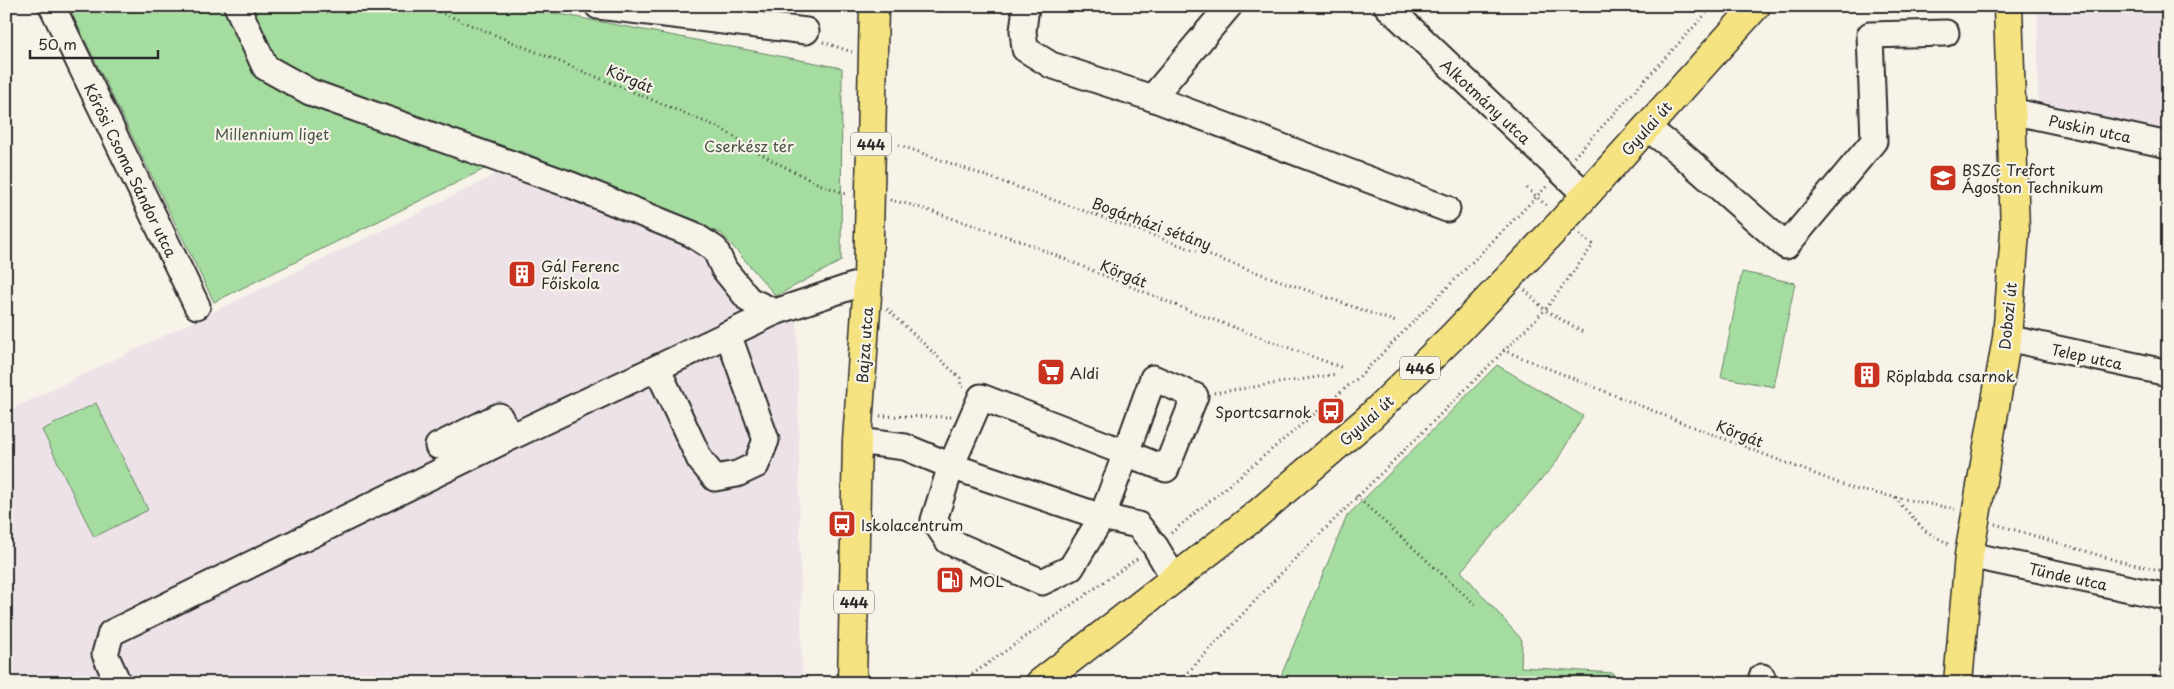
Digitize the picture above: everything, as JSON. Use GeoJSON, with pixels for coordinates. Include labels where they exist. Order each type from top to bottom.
{"type":"FeatureCollection","features":[{"type":"Feature","properties":{"kind":"main road","name":"Bajza utca"},"geometry":{"type":"LineString","coordinates":[[853,678],[858,428],[868,286],[874,6]]}},
{"type":"Feature","properties":{"kind":"main road","name":"Gyulai út"},"geometry":{"type":"LineString","coordinates":[[1040,683],[1255,516],[1369,418],[1455,334],[1510,276],[1586,195],[1756,6]]}},
{"type":"Feature","properties":{"kind":"main road","name":"Dobozi út"},"geometry":{"type":"LineString","coordinates":[[1958,683],[1969,555],[2007,338],[2015,232],[2008,6]]}},
{"type":"Feature","properties":{"kind":"street","name":"Kőrösi Csoma Sándor utca"},"geometry":{"type":"LineString","coordinates":[[52,6],[197,306]]}},
{"type":"Feature","properties":{"kind":"street"},"geometry":{"type":"LineString","coordinates":[[237,6],[265,67],[310,92],[571,185],[692,234],[714,249],[724,269],[749,300],[775,312]]}},
{"type":"Feature","properties":{"kind":"street"},"geometry":{"type":"LineString","coordinates":[[598,6],[806,31]]}},
{"type":"Feature","properties":{"kind":"street"},"geometry":{"type":"LineString","coordinates":[[1026,6],[1023,31],[1025,49],[1051,65],[1152,98],[1447,209]]}},
{"type":"Feature","properties":{"kind":"street"},"geometry":{"type":"LineString","coordinates":[[1152,98],[1229,6]]}},
{"type":"Feature","properties":{"kind":"street","name":"Alkotmány utca"},"geometry":{"type":"LineString","coordinates":[[1387,6],[1586,195]]}},
{"type":"Feature","properties":{"kind":"street"},"geometry":{"type":"LineString","coordinates":[[1646,128],[1679,152],[1786,246],[1874,141],[1870,35],[1946,33]]}},
{"type":"Feature","properties":{"kind":"street","name":"Puskin utca"},"geometry":{"type":"LineString","coordinates":[[2011,111],[2168,145]]}},
{"type":"Feature","properties":{"kind":"street"},"geometry":{"type":"LineString","coordinates":[[118,683],[104,654],[110,633],[511,437],[775,312],[868,286]]}},
{"type":"Feature","properties":{"kind":"street"},"geometry":{"type":"LineString","coordinates":[[657,368],[700,460],[715,478],[737,474],[756,465],[766,440],[728,334]]}},
{"type":"Feature","properties":{"kind":"street","name":"Telep utca"},"geometry":{"type":"LineString","coordinates":[[2007,338],[2168,373]]}},
{"type":"Feature","properties":{"kind":"street"},"geometry":{"type":"LineString","coordinates":[[977,407],[951,466],[934,520],[948,541],[1042,582],[1072,568],[1102,517],[1126,453],[1152,378],[1195,396],[1166,468],[1126,453],[977,407]]}},
{"type":"Feature","properties":{"kind":"street"},"geometry":{"type":"LineString","coordinates":[[438,446],[498,416],[511,437]]}},
{"type":"Feature","properties":{"kind":"street"},"geometry":{"type":"LineString","coordinates":[[858,428],[951,466],[1102,517],[1138,525],[1155,546],[1174,578]]}},
{"type":"Feature","properties":{"kind":"street","name":"Tünde utca"},"geometry":{"type":"LineString","coordinates":[[1969,555],[2168,597]]}},
{"type":"Feature","properties":{"kind":"path","name":"Körgát"},"geometry":{"type":"LineString","coordinates":[[425,6],[720,128],[771,160],[819,184]]}},
{"type":"Feature","properties":{"kind":"path"},"geometry":{"type":"LineString","coordinates":[[960,683],[1155,546],[1359,377],[1561,171],[1713,6]]}},
{"type":"Feature","properties":{"kind":"path"},"geometry":{"type":"LineString","coordinates":[[806,31],[821,41],[837,48],[851,52],[873,54]]}},
{"type":"Feature","properties":{"kind":"path","name":"Bogárházi sétány"},"geometry":{"type":"LineString","coordinates":[[899,145],[1396,322]]}},
{"type":"Feature","properties":{"kind":"path","name":"Körgát"},"geometry":{"type":"LineString","coordinates":[[912,205],[1020,241],[1190,311],[1343,368]]}},
{"type":"Feature","properties":{"kind":"path"},"geometry":{"type":"LineString","coordinates":[[1510,276],[1545,310],[1583,332]]}},
{"type":"Feature","properties":{"kind":"path"},"geometry":{"type":"LineString","coordinates":[[858,428],[899,418],[977,407],[961,386],[960,378],[868,286]]}},
{"type":"Feature","properties":{"kind":"path"},"geometry":{"type":"LineString","coordinates":[[1178,683],[1284,568],[1545,310]]}},
{"type":"Feature","properties":{"kind":"path","name":"Körgát"},"geometry":{"type":"LineString","coordinates":[[1504,350],[1683,423],[1846,485],[1895,498],[1955,509]]}},
{"type":"Feature","properties":{"kind":"path"},"geometry":{"type":"LineString","coordinates":[[1195,396],[1337,374]]}},
{"type":"Feature","properties":{"kind":"path"},"geometry":{"type":"LineString","coordinates":[[1356,496],[1477,606]]}},
{"type":"Feature","properties":{"kind":"path"},"geometry":{"type":"LineString","coordinates":[[1895,498],[1925,530],[1969,555]]}},
{"type":"Feature","properties":{"kind":"path"},"geometry":{"type":"LineString","coordinates":[[2003,526],[2115,560],[2168,572]]}},
{"type":"Feature","properties":{"kind":"shaded area"},"geometry":{"type":"Polygon","coordinates":[[[2038,6],[2168,6],[2168,132],[2038,102],[2038,6]]]}},
{"type":"Feature","properties":{"kind":"shaded area"},"geometry":{"type":"Polygon","coordinates":[[[502,170],[702,252],[740,307],[754,335],[786,321],[797,321],[802,683],[6,683],[6,412],[478,184],[502,170]]]}},
{"type":"Feature","properties":{"kind":"green space","name":"Millennium liget"},"geometry":{"type":"Polygon","coordinates":[[[68,6],[518,6],[842,68],[841,261],[776,296],[722,234],[521,151],[214,302],[68,6]]]}},
{"type":"Feature","properties":{"kind":"green space"},"geometry":{"type":"Polygon","coordinates":[[[1742,272],[1795,283],[1774,387],[1721,377],[1742,272]]]}},
{"type":"Feature","properties":{"kind":"green space"},"geometry":{"type":"Polygon","coordinates":[[[1497,365],[1583,416],[1555,464],[1461,571],[1522,640],[1521,667],[1613,673],[1612,683],[1278,683],[1347,516],[1497,365]]]}},
{"type":"Feature","properties":{"kind":"green space"},"geometry":{"type":"Polygon","coordinates":[[[96,403],[148,510],[94,537],[42,430],[96,403]]]}},
{"type":"Feature","properties":{"kind":"place","name":"BSZC Trefort Ágoston Technikum"},"geometry":{"type":"Point","coordinates":[1943,178]}},
{"type":"Feature","properties":{"kind":"place","name":"Gál Ferenc Főiskola"},"geometry":{"type":"Point","coordinates":[522,274]}},
{"type":"Feature","properties":{"kind":"place","name":"Aldi"},"geometry":{"type":"Point","coordinates":[1051,372]}},
{"type":"Feature","properties":{"kind":"place","name":"Röplabda csarnok"},"geometry":{"type":"Point","coordinates":[1867,375]}},
{"type":"Feature","properties":{"kind":"place","name":"Sportcsarnok"},"geometry":{"type":"Point","coordinates":[1331,411]}},
{"type":"Feature","properties":{"kind":"place","name":"Iskolacentrum"},"geometry":{"type":"Point","coordinates":[842,524]}},
{"type":"Feature","properties":{"kind":"place","name":"MOL"},"geometry":{"type":"Point","coordinates":[950,580]}},
{"type":"Feature","properties":{"kind":"park label","name":"Cserkész tér"},"geometry":{"type":"Point","coordinates":[749,145]}}]}
